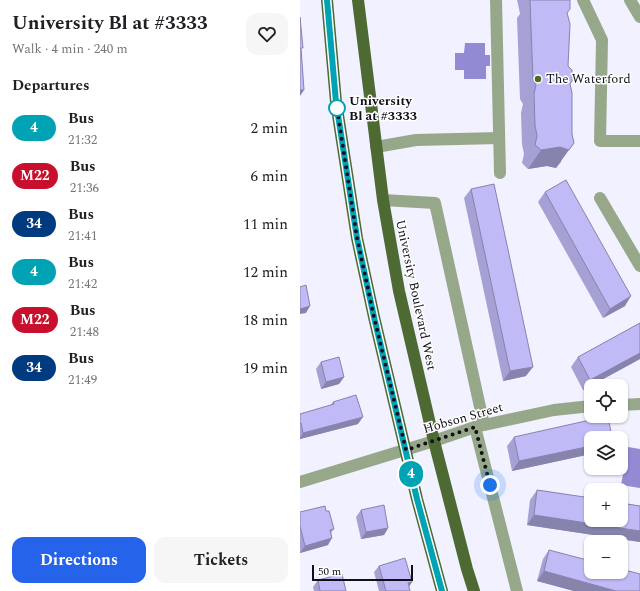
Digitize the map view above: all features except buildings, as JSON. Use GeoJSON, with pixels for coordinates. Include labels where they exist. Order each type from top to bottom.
{"type":"FeatureCollection","features":[{"type":"Feature","properties":{"kind":"main road"},"geometry":{"type":"LineString","coordinates":[[327,0],[336,102],[357,238],[417,499],[442,591]]}},
{"type":"Feature","properties":{"kind":"main road","name":"University Boulevard West"},"geometry":{"type":"LineString","coordinates":[[358,0],[383,200],[399,291],[434,441],[474,591]]}},
{"type":"Feature","properties":{"kind":"street"},"geometry":{"type":"LineString","coordinates":[[496,0],[500,172]]}},
{"type":"Feature","properties":{"kind":"street"},"geometry":{"type":"LineString","coordinates":[[583,0],[602,40],[600,141],[640,141]]}},
{"type":"Feature","properties":{"kind":"street"},"geometry":{"type":"LineString","coordinates":[[630,0],[640,17]]}},
{"type":"Feature","properties":{"kind":"street"},"geometry":{"type":"LineString","coordinates":[[376,147],[416,140],[499,138]]}},
{"type":"Feature","properties":{"kind":"street"},"geometry":{"type":"LineString","coordinates":[[600,198],[640,266]]}},
{"type":"Feature","properties":{"kind":"street"},"geometry":{"type":"LineString","coordinates":[[383,200],[435,203],[479,426],[517,591]]}},
{"type":"Feature","properties":{"kind":"street"},"geometry":{"type":"LineString","coordinates":[[628,405],[640,404]]}},
{"type":"Feature","properties":{"kind":"street","name":"Hobson Street"},"geometry":{"type":"LineString","coordinates":[[300,482],[479,426],[554,410],[584,407]]}},
{"type":"Feature","properties":{"kind":"shaded area"},"geometry":{"type":"Polygon","coordinates":[[[465,43],[485,43],[485,55],[490,55],[490,66],[486,66],[486,79],[464,79],[464,70],[455,70],[455,53],[464,53],[465,43]]]}},
{"type":"Feature","properties":{"kind":"shaded area"},"geometry":{"type":"Polygon","coordinates":[[[628,447],[640,449],[640,488],[628,486],[628,483],[621,483],[623,475],[628,475],[628,447]]]}},
{"type":"Feature","properties":{"kind":"bus line","name":"4"},"geometry":{"type":"LineString","coordinates":[[327,0],[336,102],[357,238],[417,499],[442,591]]}},
{"type":"Feature","properties":{"kind":"place","name":"The Waterford"},"geometry":{"type":"Point","coordinates":[538,79]}},
{"type":"Feature","properties":{"kind":"place","name":"University Bl at #3333"},"geometry":{"type":"Point","coordinates":[337,108]}},
{"type":"Feature","properties":{"kind":"route"},"geometry":{"type":"LineString","coordinates":[[337,108],[336,102],[357,238],[398,422],[406,450],[475,427],[490,485]]}}]}
